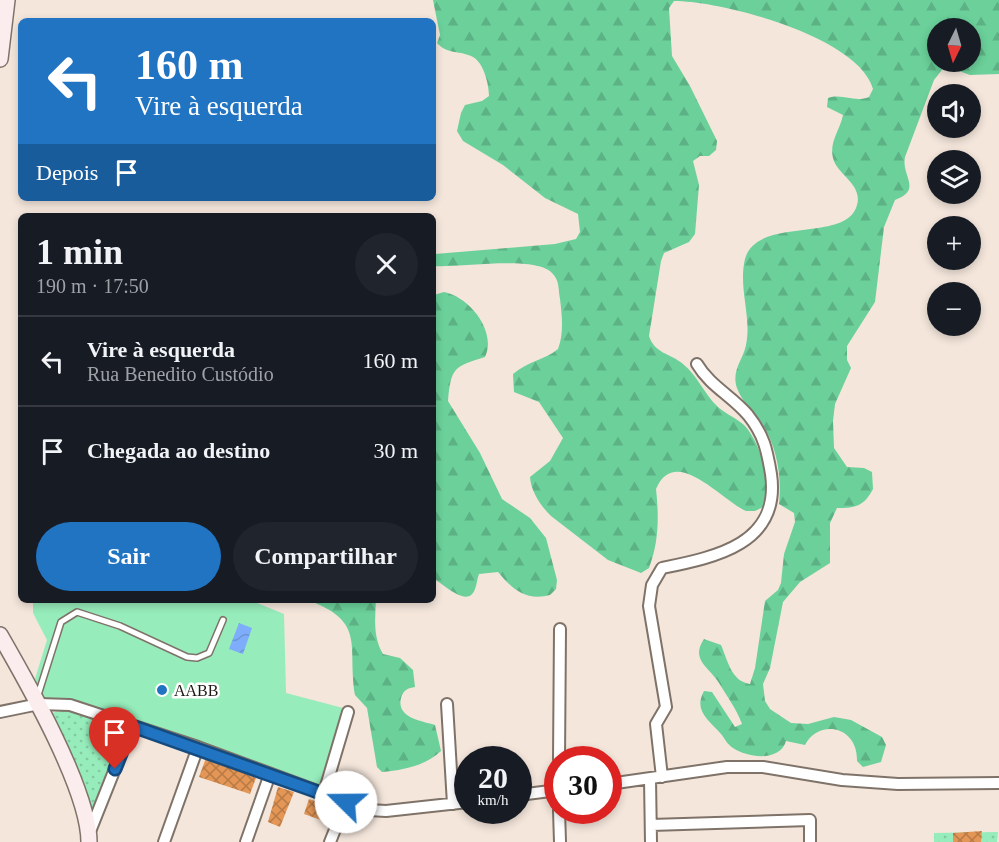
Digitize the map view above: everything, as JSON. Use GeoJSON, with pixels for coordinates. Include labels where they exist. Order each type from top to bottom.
{"type":"FeatureCollection","features":[{"type":"Feature","properties":{"kind":"street"},"geometry":{"type":"LineString","coordinates":[[0,50],[7,0]]}},
{"type":"Feature","properties":{"kind":"street"},"geometry":{"type":"LineString","coordinates":[[662,777],[656,724],[666,707],[649,606],[652,585],[662,568],[707,559],[746,542],[766,517],[774,493],[766,442],[747,415],[707,380],[697,364]]}},
{"type":"Feature","properties":{"kind":"street"},"geometry":{"type":"LineString","coordinates":[[559,746],[560,629]]}},
{"type":"Feature","properties":{"kind":"street"},"geometry":{"type":"LineString","coordinates":[[0,635],[38,702],[79,799],[89,838]]}},
{"type":"Feature","properties":{"kind":"street"},"geometry":{"type":"LineString","coordinates":[[0,712],[38,702],[70,705],[198,747],[369,810],[386,811],[453,804],[447,704]]}},
{"type":"Feature","properties":{"kind":"street"},"geometry":{"type":"LineString","coordinates":[[324,793],[348,712]]}},
{"type":"Feature","properties":{"kind":"street"},"geometry":{"type":"LineString","coordinates":[[89,838],[132,726]]}},
{"type":"Feature","properties":{"kind":"street"},"geometry":{"type":"LineString","coordinates":[[165,842],[198,747]]}},
{"type":"Feature","properties":{"kind":"street"},"geometry":{"type":"LineString","coordinates":[[622,782],[727,767],[763,767],[842,780],[898,784],[999,783]]}},
{"type":"Feature","properties":{"kind":"street"},"geometry":{"type":"LineString","coordinates":[[246,842],[270,774]]}},
{"type":"Feature","properties":{"kind":"street"},"geometry":{"type":"LineString","coordinates":[[650,779],[651,842]]}},
{"type":"Feature","properties":{"kind":"street"},"geometry":{"type":"LineString","coordinates":[[330,842],[346,802]]}},
{"type":"Feature","properties":{"kind":"street"},"geometry":{"type":"LineString","coordinates":[[651,825],[810,820],[810,842]]}},
{"type":"Feature","properties":{"kind":"street"},"geometry":{"type":"LineString","coordinates":[[559,824],[560,842]]}},
{"type":"Feature","properties":{"kind":"lane"},"geometry":{"type":"LineString","coordinates":[[38,702],[61,622],[67,616],[85,613],[187,657],[197,658],[209,653],[223,620]]}},
{"type":"Feature","properties":{"kind":"green space"},"geometry":{"type":"Polygon","coordinates":[[[433,0],[999,0],[999,74],[970,75],[962,72],[981,72],[981,18],[927,18],[927,72],[940,72],[932,84],[927,84],[927,99],[905,157],[909,182],[908,192],[895,200],[884,227],[875,302],[847,346],[847,360],[851,368],[835,404],[833,421],[834,448],[847,467],[864,468],[872,472],[873,489],[859,505],[837,508],[830,523],[830,563],[800,582],[783,602],[770,668],[763,684],[765,701],[770,709],[791,723],[808,724],[834,717],[851,720],[882,737],[886,745],[881,762],[863,767],[857,761],[856,749],[851,740],[844,733],[827,729],[819,731],[805,745],[786,741],[783,748],[771,755],[747,754],[729,745],[707,720],[700,704],[704,691],[712,692],[735,727],[742,724],[719,683],[702,663],[700,646],[704,639],[721,645],[734,675],[750,684],[755,668],[765,601],[778,590],[781,583],[784,554],[795,522],[794,513],[779,504],[779,473],[772,443],[763,425],[737,388],[735,376],[745,350],[747,334],[743,281],[745,259],[753,246],[766,237],[837,224],[850,217],[858,198],[853,185],[835,164],[832,152],[843,115],[827,107],[828,98],[864,99],[869,97],[873,89],[862,70],[843,53],[817,38],[755,15],[724,7],[674,1],[669,8],[672,56],[690,86],[717,141],[716,150],[709,156],[700,156],[693,161],[699,185],[695,234],[689,242],[664,253],[649,336],[659,350],[678,360],[688,369],[718,407],[744,425],[756,442],[760,453],[766,487],[763,507],[755,511],[746,511],[712,487],[686,473],[675,472],[664,477],[656,489],[658,519],[655,548],[649,568],[641,573],[608,560],[551,516],[540,503],[532,488],[530,477],[550,461],[563,438],[539,402],[514,392],[513,374],[558,349],[562,318],[555,276],[543,268],[514,263],[436,266],[436,254],[555,244],[576,239],[580,232],[578,214],[545,198],[503,165],[463,141],[457,131],[461,113],[465,105],[482,101],[489,96],[487,80],[480,64],[473,57],[441,47],[437,43],[440,35],[433,0]]]}},
{"type":"Feature","properties":{"kind":"green space"},"geometry":{"type":"Polygon","coordinates":[[[444,292],[463,301],[472,308],[484,327],[488,347],[485,357],[460,366],[456,370],[451,381],[448,401],[480,453],[502,499],[530,518],[546,538],[557,580],[556,589],[550,595],[534,596],[521,593],[498,572],[479,574],[472,595],[467,597],[436,580],[436,294],[444,292]]]}},
{"type":"Feature","properties":{"kind":"green space","name":"AABB"},"geometry":{"type":"Polygon","coordinates":[[[33,603],[257,603],[284,614],[286,693],[343,708],[321,785],[73,700],[52,705],[44,701],[35,679],[47,640],[33,613],[33,603]]]}},
{"type":"Feature","properties":{"kind":"green space"},"geometry":{"type":"Polygon","coordinates":[[[315,603],[376,603],[376,634],[383,654],[400,658],[413,670],[415,687],[403,693],[400,705],[411,718],[435,725],[441,751],[435,756],[421,764],[406,768],[382,772],[377,767],[367,708],[355,695],[351,637],[339,617],[315,603]]]}},
{"type":"Feature","properties":{"kind":"green space"},"geometry":{"type":"Polygon","coordinates":[[[62,710],[124,726],[88,820],[49,714],[62,710]]]}},
{"type":"Feature","properties":{"kind":"green space"},"geometry":{"type":"Polygon","coordinates":[[[998,832],[997,842],[934,842],[934,833],[998,832]]]}},
{"type":"Feature","properties":{"kind":"water"},"geometry":{"type":"Polygon","coordinates":[[[239,623],[252,628],[243,654],[229,649],[239,623]]]}},
{"type":"Feature","properties":{"kind":"building"},"geometry":{"type":"Polygon","coordinates":[[[206,758],[256,778],[250,794],[199,777],[206,758]]]}},
{"type":"Feature","properties":{"kind":"building"},"geometry":{"type":"Polygon","coordinates":[[[278,787],[294,792],[280,827],[268,822],[278,787]]]}},
{"type":"Feature","properties":{"kind":"building"},"geometry":{"type":"Polygon","coordinates":[[[309,799],[327,805],[321,820],[304,814],[309,799]]]}},
{"type":"Feature","properties":{"kind":"building"},"geometry":{"type":"Polygon","coordinates":[[[982,831],[981,842],[953,842],[953,833],[982,831]]]}},
{"type":"Feature","properties":{"kind":"place","name":"AABB"},"geometry":{"type":"Point","coordinates":[162,690]}},
{"type":"Feature","properties":{"kind":"route"},"geometry":{"type":"LineString","coordinates":[[115,769],[132,726],[198,747],[346,802]]}}]}
